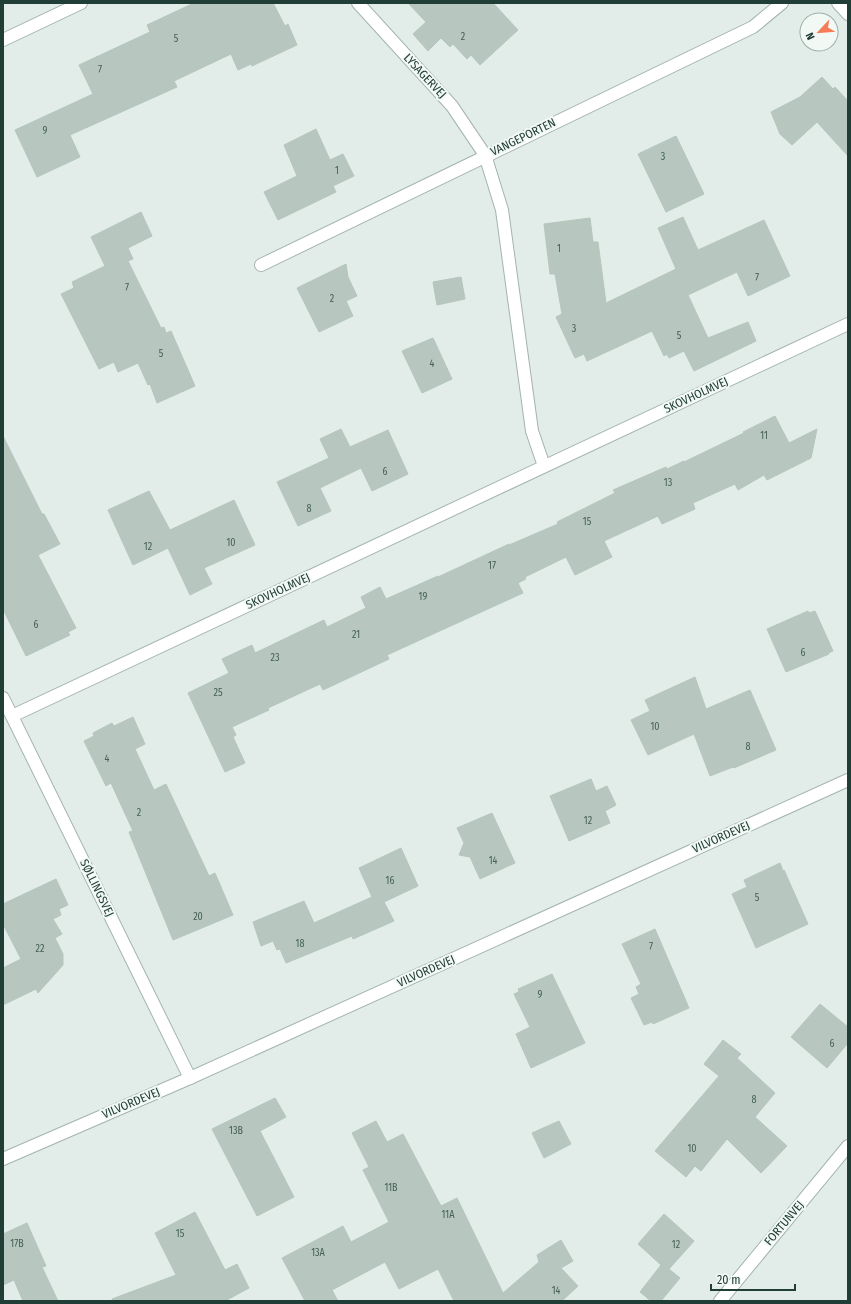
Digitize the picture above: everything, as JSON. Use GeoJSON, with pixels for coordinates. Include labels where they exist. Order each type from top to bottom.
{"type":"FeatureCollection","features":[{"type":"Feature","properties":{"kind":"street"},"geometry":{"type":"LineString","coordinates":[[3,40],[81,3]]}},
{"type":"Feature","properties":{"kind":"street","name":"LYSAGERVEJ"},"geometry":{"type":"LineString","coordinates":[[358,3],[452,106],[485,155]]}},
{"type":"Feature","properties":{"kind":"street","name":"VANGEPORTEN"},"geometry":{"type":"LineString","coordinates":[[261,265],[485,155],[753,27],[782,3]]}},
{"type":"Feature","properties":{"kind":"street"},"geometry":{"type":"LineString","coordinates":[[838,3],[848,14]]}},
{"type":"Feature","properties":{"kind":"street"},"geometry":{"type":"LineString","coordinates":[[485,155],[502,210],[532,430],[544,466]]}},
{"type":"Feature","properties":{"kind":"street","name":"SKOVHOLMVEJ"},"geometry":{"type":"LineString","coordinates":[[12,716],[848,324]]}},
{"type":"Feature","properties":{"kind":"street","name":"SØLLINGSVEJ"},"geometry":{"type":"LineString","coordinates":[[3,698],[190,1078]]}},
{"type":"Feature","properties":{"kind":"street","name":"VILVORDEVEJ"},"geometry":{"type":"LineString","coordinates":[[3,1159],[190,1078],[848,780]]}},
{"type":"Feature","properties":{"kind":"street","name":"FORTUNVEJ"},"geometry":{"type":"LineString","coordinates":[[720,1301],[848,1146]]}},
{"type":"Feature","properties":{"kind":"building"},"geometry":{"type":"Polygon","coordinates":[[[194,3],[273,3],[285,26],[288,24],[297,45],[252,66],[251,64],[238,70],[231,54],[174,81],[177,87],[70,135],[80,157],[37,177],[15,130],[93,94],[79,65],[150,32],[147,25],[194,3]]]}},
{"type":"Feature","properties":{"kind":"building"},"geometry":{"type":"Polygon","coordinates":[[[408,3],[493,3],[518,30],[480,65],[471,55],[467,59],[453,44],[450,47],[441,38],[428,51],[413,34],[426,22],[408,3]]]}},
{"type":"Feature","properties":{"kind":"building"},"geometry":{"type":"Polygon","coordinates":[[[822,77],[833,89],[835,87],[848,101],[848,156],[817,122],[792,145],[780,134],[771,112],[800,97],[822,77]]]}},
{"type":"Feature","properties":{"kind":"building"},"geometry":{"type":"Polygon","coordinates":[[[316,129],[330,160],[343,154],[354,176],[333,186],[336,192],[278,220],[264,192],[297,176],[284,145],[316,129]]]}},
{"type":"Feature","properties":{"kind":"building"},"geometry":{"type":"Polygon","coordinates":[[[676,136],[704,194],[666,212],[638,154],[676,136]]]}},
{"type":"Feature","properties":{"kind":"building"},"geometry":{"type":"Polygon","coordinates":[[[141,212],[152,236],[128,248],[133,259],[128,261],[161,328],[164,327],[166,333],[171,331],[195,386],[157,403],[150,384],[148,385],[138,363],[118,372],[114,362],[99,369],[61,294],[74,288],[72,282],[105,266],[91,237],[141,212]]]}},
{"type":"Feature","properties":{"kind":"building"},"geometry":{"type":"Polygon","coordinates":[[[683,217],[698,250],[764,220],[790,276],[748,296],[737,272],[688,295],[708,338],[748,322],[756,341],[694,371],[684,351],[669,358],[667,354],[664,356],[652,331],[587,361],[584,354],[575,358],[556,317],[562,314],[555,274],[550,274],[544,224],[590,218],[593,242],[598,242],[606,303],[676,269],[658,228],[683,217]]]}},
{"type":"Feature","properties":{"kind":"building"},"geometry":{"type":"Polygon","coordinates":[[[346,264],[348,277],[357,296],[346,301],[353,316],[319,332],[297,288],[346,264]]]}},
{"type":"Feature","properties":{"kind":"building"},"geometry":{"type":"Polygon","coordinates":[[[461,277],[465,299],[437,305],[433,282],[461,277]]]}},
{"type":"Feature","properties":{"kind":"building"},"geometry":{"type":"Polygon","coordinates":[[[433,338],[452,379],[422,393],[402,351],[433,338]]]}},
{"type":"Feature","properties":{"kind":"building"},"geometry":{"type":"Polygon","coordinates":[[[775,416],[789,443],[817,429],[811,458],[767,480],[764,475],[738,490],[735,484],[693,503],[695,509],[662,524],[658,516],[604,541],[612,557],[575,575],[566,557],[525,577],[526,579],[518,583],[523,593],[387,655],[389,659],[323,690],[320,684],[268,708],[269,710],[232,727],[236,735],[233,737],[245,763],[225,772],[188,693],[229,673],[222,659],[252,645],[255,653],[324,620],[327,627],[366,608],[361,597],[380,587],[386,599],[438,577],[509,544],[558,524],[557,522],[615,493],[613,490],[666,467],[667,469],[684,462],[775,416]]]}},
{"type":"Feature","properties":{"kind":"building"},"geometry":{"type":"Polygon","coordinates":[[[341,429],[350,447],[388,430],[408,474],[372,491],[361,468],[320,488],[331,511],[298,526],[277,482],[329,458],[320,439],[341,429]]]}},
{"type":"Feature","properties":{"kind":"building"},"geometry":{"type":"Polygon","coordinates":[[[3,436],[42,514],[44,514],[60,544],[38,555],[76,628],[68,632],[70,635],[26,656],[3,609],[3,436]]]}},
{"type":"Feature","properties":{"kind":"building"},"geometry":{"type":"Polygon","coordinates":[[[149,491],[170,530],[234,500],[255,545],[204,568],[212,584],[190,595],[168,548],[133,565],[108,510],[149,491]]]}},
{"type":"Feature","properties":{"kind":"building"},"geometry":{"type":"Polygon","coordinates":[[[808,611],[809,613],[815,611],[833,651],[786,672],[767,629],[808,611]]]}},
{"type":"Feature","properties":{"kind":"building"},"geometry":{"type":"Polygon","coordinates":[[[695,677],[706,709],[750,690],[776,750],[734,768],[733,767],[710,776],[694,734],[648,755],[631,720],[650,711],[645,700],[695,677]]]}},
{"type":"Feature","properties":{"kind":"building"},"geometry":{"type":"Polygon","coordinates":[[[133,717],[145,744],[135,749],[154,790],[166,784],[209,876],[215,873],[233,915],[173,940],[129,832],[133,831],[111,783],[106,786],[84,741],[94,736],[93,733],[112,723],[114,726],[133,717]]]}},
{"type":"Feature","properties":{"kind":"building"},"geometry":{"type":"Polygon","coordinates":[[[591,779],[596,791],[607,786],[616,805],[605,811],[610,823],[569,841],[550,796],[591,779]]]}},
{"type":"Feature","properties":{"kind":"building"},"geometry":{"type":"Polygon","coordinates":[[[492,813],[515,863],[480,879],[470,857],[459,855],[464,843],[457,828],[492,813]]]}},
{"type":"Feature","properties":{"kind":"building"},"geometry":{"type":"Polygon","coordinates":[[[401,848],[418,886],[384,902],[394,921],[353,939],[352,936],[286,963],[280,949],[277,950],[273,941],[261,946],[253,922],[304,901],[314,923],[372,897],[359,868],[401,848]]]}},
{"type":"Feature","properties":{"kind":"building"},"geometry":{"type":"Polygon","coordinates":[[[780,863],[808,924],[756,948],[732,894],[747,887],[744,880],[780,863]]]}},
{"type":"Feature","properties":{"kind":"building"},"geometry":{"type":"Polygon","coordinates":[[[56,879],[68,905],[59,909],[61,915],[53,919],[62,934],[55,938],[63,954],[63,965],[38,993],[36,989],[3,1005],[3,968],[21,959],[3,924],[3,904],[56,879]]]}},
{"type":"Feature","properties":{"kind":"building"},"geometry":{"type":"Polygon","coordinates":[[[655,929],[689,1008],[653,1024],[652,1022],[644,1025],[631,998],[639,994],[636,987],[641,984],[622,944],[655,929]]]}},
{"type":"Feature","properties":{"kind":"building"},"geometry":{"type":"Polygon","coordinates":[[[552,974],[585,1043],[531,1068],[516,1034],[530,1027],[514,994],[519,992],[518,989],[552,974]]]}},
{"type":"Feature","properties":{"kind":"building"},"geometry":{"type":"Polygon","coordinates":[[[820,1004],[848,1027],[848,1043],[827,1068],[791,1037],[820,1004]]]}},
{"type":"Feature","properties":{"kind":"building"},"geometry":{"type":"Polygon","coordinates":[[[723,1040],[741,1054],[737,1058],[775,1093],[755,1117],[787,1146],[761,1173],[727,1139],[701,1171],[695,1166],[686,1177],[655,1151],[719,1076],[704,1064],[723,1040]]]}},
{"type":"Feature","properties":{"kind":"building"},"geometry":{"type":"Polygon","coordinates":[[[275,1098],[286,1117],[260,1131],[294,1197],[257,1216],[212,1129],[275,1098]]]}},
{"type":"Feature","properties":{"kind":"building"},"geometry":{"type":"Polygon","coordinates":[[[376,1121],[387,1142],[403,1134],[441,1206],[457,1198],[503,1293],[539,1262],[537,1255],[561,1240],[573,1261],[561,1268],[578,1286],[562,1301],[454,1301],[438,1269],[399,1289],[385,1262],[332,1290],[338,1301],[305,1301],[282,1258],[343,1226],[351,1242],[389,1222],[363,1170],[369,1167],[352,1133],[376,1121]]]}},
{"type":"Feature","properties":{"kind":"building"},"geometry":{"type":"Polygon","coordinates":[[[559,1121],[571,1144],[544,1158],[532,1133],[559,1121]]]}},
{"type":"Feature","properties":{"kind":"building"},"geometry":{"type":"Polygon","coordinates":[[[195,1212],[225,1270],[237,1264],[249,1288],[225,1301],[113,1301],[112,1299],[176,1275],[155,1233],[195,1212]]]}},
{"type":"Feature","properties":{"kind":"building"},"geometry":{"type":"Polygon","coordinates":[[[664,1214],[694,1241],[669,1269],[680,1278],[661,1301],[651,1301],[640,1292],[661,1265],[638,1244],[664,1214]]]}},
{"type":"Feature","properties":{"kind":"building"},"geometry":{"type":"Polygon","coordinates":[[[27,1223],[46,1266],[42,1267],[58,1301],[23,1301],[14,1280],[3,1285],[3,1234],[27,1223]]]}}]}
